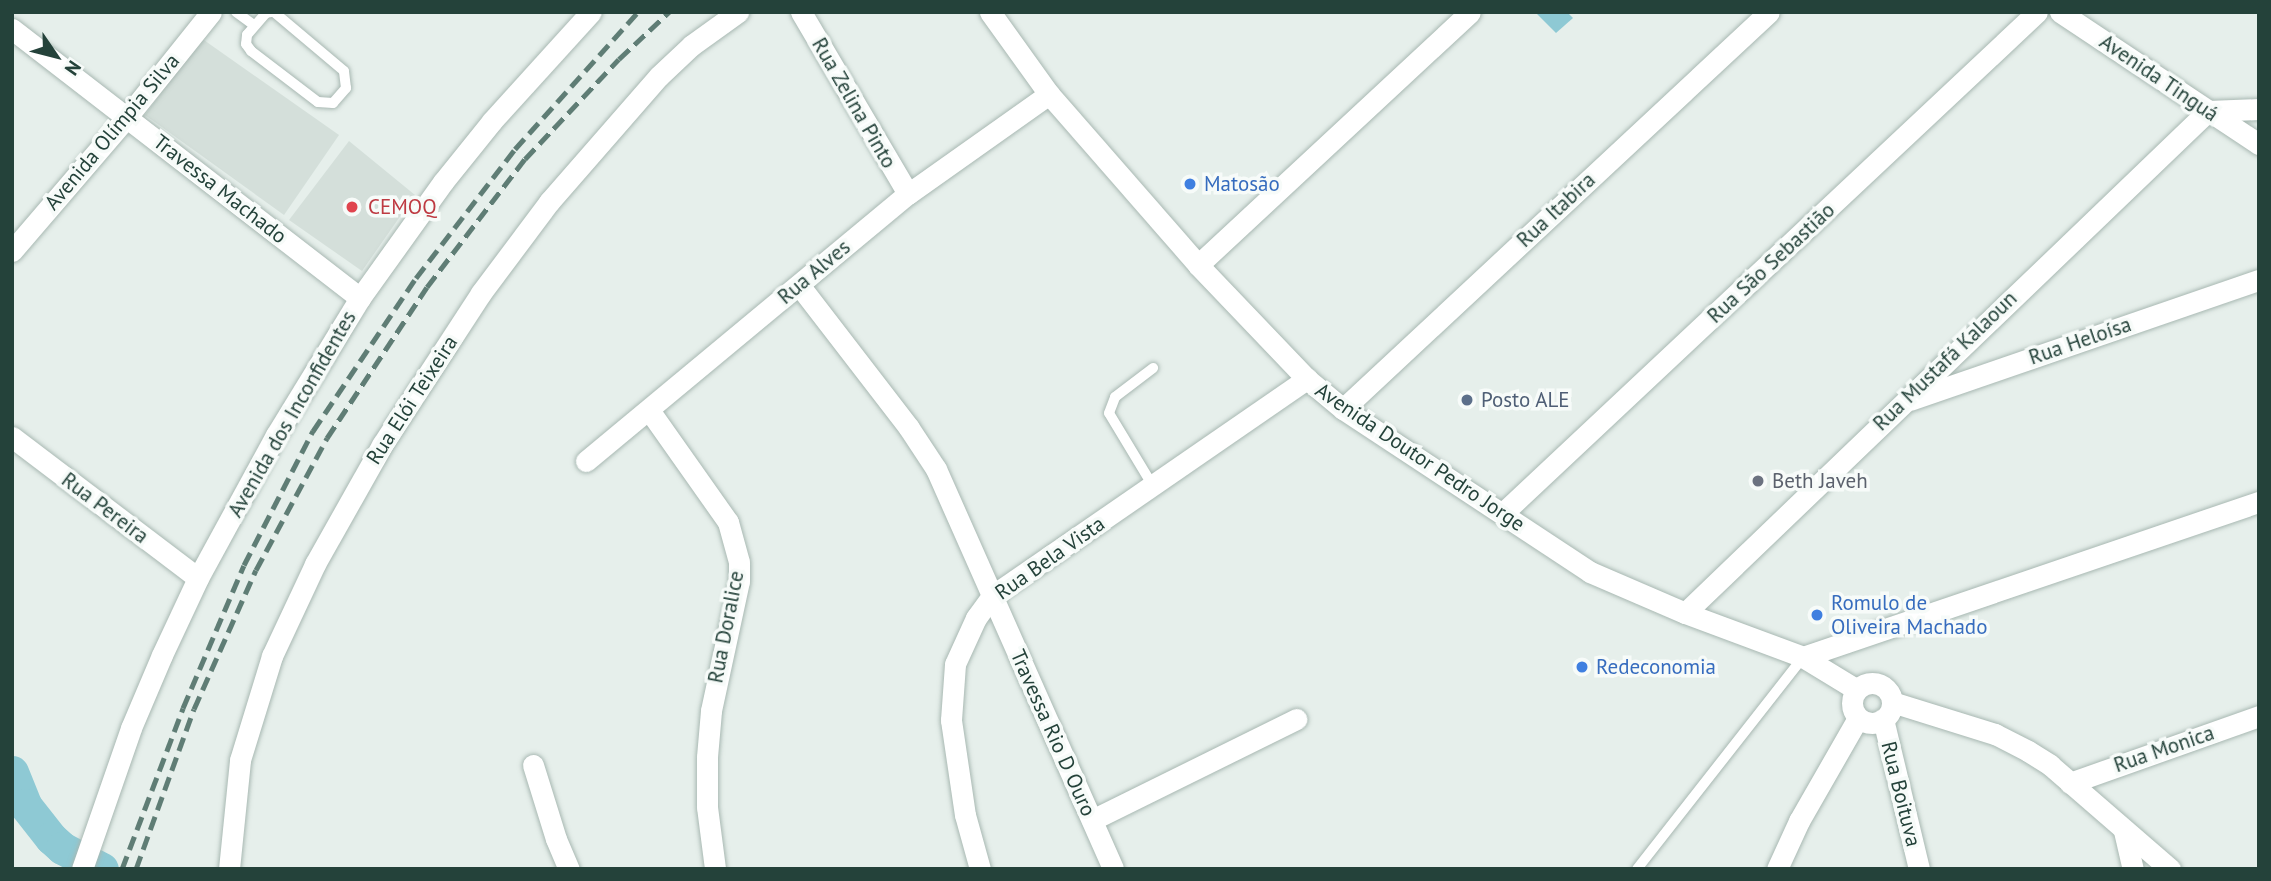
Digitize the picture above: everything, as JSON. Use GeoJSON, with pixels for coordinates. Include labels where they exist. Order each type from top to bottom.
{"type":"FeatureCollection","features":[{"type":"Feature","properties":{"kind":"street","name":"Avenida Olímpia Silva"},"geometry":{"type":"LineString","coordinates":[[12,251],[127,117],[211,12]]}},
{"type":"Feature","properties":{"kind":"street","name":"Avenida dos Inconfidentes"},"geometry":{"type":"LineString","coordinates":[[82,869],[131,728],[198,579],[276,435],[360,298],[451,172],[492,121],[591,12]]}},
{"type":"Feature","properties":{"kind":"street","name":"Rua Elói Teixeira"},"geometry":{"type":"LineString","coordinates":[[229,869],[240,760],[272,656],[315,564],[382,444],[481,293],[549,202],[659,76],[692,45],[738,12]]}},
{"type":"Feature","properties":{"kind":"street","name":"Rua Zelina Pinto"},"geometry":{"type":"LineString","coordinates":[[801,12],[908,194]]}},
{"type":"Feature","properties":{"kind":"street","name":"Avenida Doutor Pedro Jorge"},"geometry":{"type":"LineString","coordinates":[[990,12],[1049,94],[1198,265],[1307,379],[1343,409],[1590,572],[1685,613],[1803,657],[1857,690],[1863,685],[1878,684],[1885,688],[1887,711]]}},
{"type":"Feature","properties":{"kind":"street"},"geometry":{"type":"LineString","coordinates":[[1198,265],[1471,12]]}},
{"type":"Feature","properties":{"kind":"street","name":"Rua Itabira"},"geometry":{"type":"LineString","coordinates":[[1343,409],[1769,12]]}},
{"type":"Feature","properties":{"kind":"street","name":"Rua São Sebastião"},"geometry":{"type":"LineString","coordinates":[[1503,513],[2037,12]]}},
{"type":"Feature","properties":{"kind":"street","name":"Avenida Tinguá"},"geometry":{"type":"LineString","coordinates":[[2060,12],[2259,144]]}},
{"type":"Feature","properties":{"kind":"street","name":"Travessa Machado"},"geometry":{"type":"LineString","coordinates":[[12,29],[360,298]]}},
{"type":"Feature","properties":{"kind":"street","name":"Rua Alves"},"geometry":{"type":"LineString","coordinates":[[586,461],[908,194],[1049,94]]}},
{"type":"Feature","properties":{"kind":"street"},"geometry":{"type":"LineString","coordinates":[[2208,111],[2259,109]]}},
{"type":"Feature","properties":{"kind":"street","name":"Rua Mustafá Kalaoun"},"geometry":{"type":"LineString","coordinates":[[1685,613],[2208,111]]}},
{"type":"Feature","properties":{"kind":"street","name":"Rua Heloísa"},"geometry":{"type":"LineString","coordinates":[[1901,403],[2259,280]]}},
{"type":"Feature","properties":{"kind":"street","name":"Travessa Rio D Ouro"},"geometry":{"type":"LineString","coordinates":[[799,285],[930,459],[947,491],[1113,869]]}},
{"type":"Feature","properties":{"kind":"street","name":"Rua Bela Vista"},"geometry":{"type":"LineString","coordinates":[[979,869],[965,815],[951,720],[952,696],[955,664],[964,640],[992,596],[1307,379]]}},
{"type":"Feature","properties":{"kind":"street","name":"Rua Doralice"},"geometry":{"type":"LineString","coordinates":[[649,410],[728,522],[739,562],[739,581],[711,710],[707,757],[707,807],[715,869]]}},
{"type":"Feature","properties":{"kind":"street","name":"Rua Pereira"},"geometry":{"type":"LineString","coordinates":[[12,437],[198,579]]}},
{"type":"Feature","properties":{"kind":"street"},"geometry":{"type":"LineString","coordinates":[[1803,657],[2259,502]]}},
{"type":"Feature","properties":{"kind":"street"},"geometry":{"type":"LineString","coordinates":[[1777,869],[1799,821],[1858,718],[1852,704],[1857,690]]}},
{"type":"Feature","properties":{"kind":"street","name":"Avenida Doutor Pedro Jorge"},"geometry":{"type":"LineString","coordinates":[[1858,718],[1870,723],[1887,711],[1996,734],[2050,765],[2170,869]]}},
{"type":"Feature","properties":{"kind":"street","name":"Rua Boituva"},"geometry":{"type":"LineString","coordinates":[[1887,711],[1919,869]]}},
{"type":"Feature","properties":{"kind":"street","name":"Rua Monica"},"geometry":{"type":"LineString","coordinates":[[2070,783],[2259,716]]}},
{"type":"Feature","properties":{"kind":"street"},"geometry":{"type":"LineString","coordinates":[[1092,821],[1296,719]]}},
{"type":"Feature","properties":{"kind":"street"},"geometry":{"type":"LineString","coordinates":[[533,765],[556,839],[569,869]]}},
{"type":"Feature","properties":{"kind":"street"},"geometry":{"type":"LineString","coordinates":[[2124,831],[2133,869]]}},
{"type":"Feature","properties":{"kind":"lane"},"geometry":{"type":"LineString","coordinates":[[236,12],[254,25]]}},
{"type":"Feature","properties":{"kind":"lane"},"geometry":{"type":"LineString","coordinates":[[273,12],[344,71],[346,88],[333,103],[318,102],[251,51],[246,44],[247,35],[254,25],[266,13],[273,12]]}},
{"type":"Feature","properties":{"kind":"lane"},"geometry":{"type":"LineString","coordinates":[[1153,368],[1115,397],[1109,413],[1153,487]]}},
{"type":"Feature","properties":{"kind":"lane"},"geometry":{"type":"LineString","coordinates":[[1637,869],[1803,657]]}},
{"type":"Feature","properties":{"kind":"shaded area"},"geometry":{"type":"Polygon","coordinates":[[[201,38],[339,135],[284,215],[145,115],[201,38]]]}},
{"type":"Feature","properties":{"kind":"shaded area","name":"CEMOQ"},"geometry":{"type":"Polygon","coordinates":[[[349,141],[415,195],[362,271],[289,220],[349,141]]]}},
{"type":"Feature","properties":{"kind":"water"},"geometry":{"type":"Polygon","coordinates":[[[1535,12],[1567,12],[1573,18],[1556,33],[1535,12]]]}},
{"type":"Feature","properties":{"kind":"waterway"},"geometry":{"type":"LineString","coordinates":[[12,772],[25,805],[51,838],[62,848],[102,869]]}},
{"type":"Feature","properties":{"kind":"railway"},"geometry":{"type":"LineString","coordinates":[[122,869],[183,708],[244,565],[313,431],[416,278],[515,149],[638,12]]}},
{"type":"Feature","properties":{"kind":"railway"},"geometry":{"type":"LineString","coordinates":[[136,869],[194,709],[256,570],[327,438],[427,287],[525,159],[619,59],[669,12]]}},
{"type":"Feature","properties":{"kind":"place","name":"Matosão"},"geometry":{"type":"Point","coordinates":[1190,184]}},
{"type":"Feature","properties":{"kind":"place","name":"CEMOQ"},"geometry":{"type":"Point","coordinates":[352,207]}},
{"type":"Feature","properties":{"kind":"place","name":"Posto ALE"},"geometry":{"type":"Point","coordinates":[1467,400]}},
{"type":"Feature","properties":{"kind":"place","name":"Beth Javeh"},"geometry":{"type":"Point","coordinates":[1758,481]}},
{"type":"Feature","properties":{"kind":"place","name":"Romulo de Oliveira Machado"},"geometry":{"type":"Point","coordinates":[1817,615]}},
{"type":"Feature","properties":{"kind":"place","name":"Redeconomia"},"geometry":{"type":"Point","coordinates":[1582,667]}}]}
